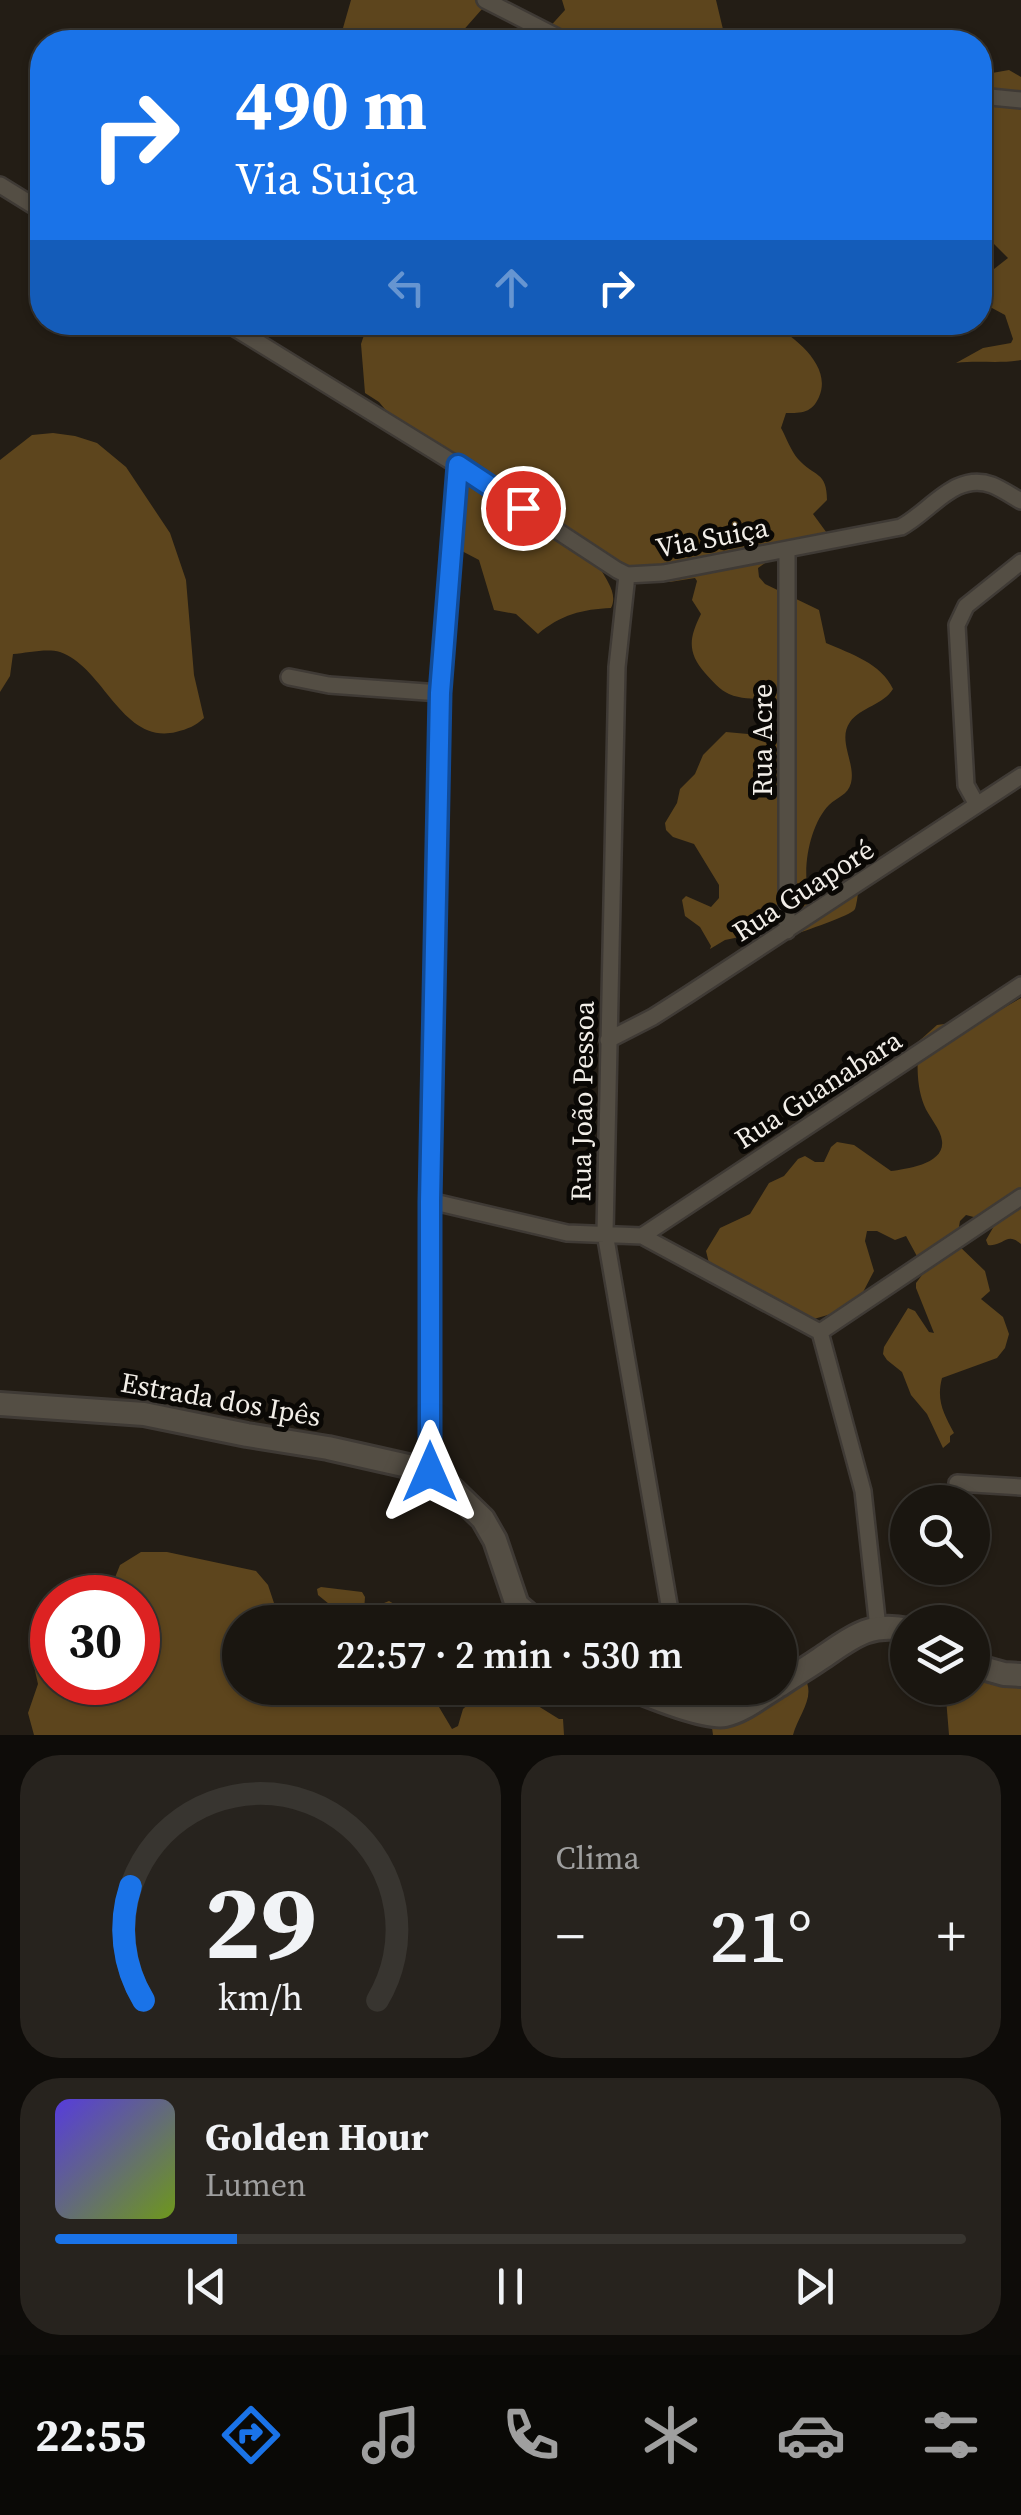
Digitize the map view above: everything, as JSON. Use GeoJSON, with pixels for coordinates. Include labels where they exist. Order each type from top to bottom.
{"type":"FeatureCollection","features":[{"type":"Feature","properties":{"kind":"main road","name":"Estrada dos Ipês"},"geometry":{"type":"LineString","coordinates":[[0,1404],[144,1414],[328,1448],[430,1472]]}},
{"type":"Feature","properties":{"kind":"main road"},"geometry":{"type":"LineString","coordinates":[[430,1472],[483,1519],[495,1540],[518,1605]]}},
{"type":"Feature","properties":{"kind":"main road"},"geometry":{"type":"LineString","coordinates":[[797,1673],[853,1636],[890,1627]]}},
{"type":"Feature","properties":{"kind":"main road"},"geometry":{"type":"LineString","coordinates":[[990,1670],[1021,1675]]}},
{"type":"Feature","properties":{"kind":"main road"},"geometry":{"type":"LineString","coordinates":[[698,1705],[721,1716],[746,1705]]}},
{"type":"Feature","properties":{"kind":"street"},"geometry":{"type":"LineString","coordinates":[[485,0],[544,30]]}},
{"type":"Feature","properties":{"kind":"street"},"geometry":{"type":"LineString","coordinates":[[992,97],[1021,100]]}},
{"type":"Feature","properties":{"kind":"street"},"geometry":{"type":"LineString","coordinates":[[0,185],[30,204]]}},
{"type":"Feature","properties":{"kind":"street","name":"Via Suiça"},"geometry":{"type":"LineString","coordinates":[[246,335],[627,575],[662,573],[901,527],[949,491],[968,483],[992,485],[1021,501]]}},
{"type":"Feature","properties":{"kind":"street"},"geometry":{"type":"LineString","coordinates":[[430,1472],[430,1201],[440,693],[458,465]]}},
{"type":"Feature","properties":{"kind":"street","name":"Rua Acre"},"geometry":{"type":"LineString","coordinates":[[786,931],[787,549]]}},
{"type":"Feature","properties":{"kind":"street"},"geometry":{"type":"LineString","coordinates":[[976,805],[966,785],[958,625],[966,606],[1021,562]]}},
{"type":"Feature","properties":{"kind":"street","name":"Rua João Pessoa"},"geometry":{"type":"LineString","coordinates":[[627,575],[617,667],[605,1233],[669,1605]]}},
{"type":"Feature","properties":{"kind":"street"},"geometry":{"type":"LineString","coordinates":[[289,678],[329,685],[440,693]]}},
{"type":"Feature","properties":{"kind":"street","name":"Rua Guaporé"},"geometry":{"type":"LineString","coordinates":[[608,1040],[653,1017],[1021,776]]}},
{"type":"Feature","properties":{"kind":"street","name":"Rua Guanabara"},"geometry":{"type":"LineString","coordinates":[[642,1236],[1021,985]]}},
{"type":"Feature","properties":{"kind":"street"},"geometry":{"type":"LineString","coordinates":[[820,1332],[1021,1198]]}},
{"type":"Feature","properties":{"kind":"street"},"geometry":{"type":"LineString","coordinates":[[430,1201],[534,1227],[642,1236],[820,1332],[863,1491],[878,1628]]}},
{"type":"Feature","properties":{"kind":"street"},"geometry":{"type":"LineString","coordinates":[[957,1483],[1021,1487]]}},
{"type":"Feature","properties":{"kind":"shaded area"},"geometry":{"type":"Polygon","coordinates":[[[351,0],[490,0],[464,30],[342,30],[351,0]]]}},
{"type":"Feature","properties":{"kind":"shaded area"},"geometry":{"type":"Polygon","coordinates":[[[562,0],[716,0],[723,30],[547,30],[565,10],[562,0]]]}},
{"type":"Feature","properties":{"kind":"shaded area"},"geometry":{"type":"Polygon","coordinates":[[[1009,70],[1021,77],[1021,360],[956,363],[983,348],[1011,343],[1013,339],[1005,315],[992,308],[992,271],[1008,258],[992,242],[992,73],[1009,70]]]}},
{"type":"Feature","properties":{"kind":"shaded area"},"geometry":{"type":"Polygon","coordinates":[[[364,335],[789,335],[808,353],[820,374],[819,397],[806,411],[786,413],[781,428],[798,459],[825,484],[827,500],[813,514],[832,540],[822,547],[758,568],[765,584],[819,610],[826,643],[873,666],[893,689],[850,722],[845,736],[851,783],[822,814],[808,851],[806,877],[811,900],[817,903],[858,892],[852,912],[791,936],[782,918],[759,933],[725,940],[710,949],[700,927],[685,916],[682,900],[686,896],[711,907],[719,898],[719,885],[694,844],[673,837],[665,823],[680,789],[695,774],[703,755],[726,732],[748,734],[783,728],[792,710],[771,701],[729,694],[699,665],[692,645],[701,614],[692,600],[695,578],[670,582],[603,563],[600,568],[612,593],[611,608],[572,614],[538,634],[516,614],[494,610],[479,560],[458,549],[454,478],[404,432],[379,402],[365,393],[361,344],[364,335]]]}},
{"type":"Feature","properties":{"kind":"shaded area"},"geometry":{"type":"Polygon","coordinates":[[[53,433],[97,443],[126,467],[170,533],[186,580],[194,675],[204,718],[191,727],[157,733],[141,727],[75,660],[55,651],[13,654],[10,676],[0,692],[0,460],[32,435],[53,433]]]}},
{"type":"Feature","properties":{"kind":"shaded area"},"geometry":{"type":"Polygon","coordinates":[[[1021,998],[1021,1244],[1008,1239],[988,1245],[986,1240],[993,1222],[966,1215],[960,1221],[956,1243],[985,1271],[990,1291],[981,1299],[1003,1317],[1009,1334],[997,1358],[942,1378],[941,1400],[954,1433],[943,1448],[902,1372],[883,1354],[908,1308],[934,1333],[916,1288],[925,1271],[906,1236],[895,1240],[877,1231],[867,1231],[865,1241],[874,1271],[861,1296],[838,1312],[800,1323],[718,1277],[706,1251],[720,1228],[750,1214],[769,1183],[784,1176],[805,1156],[824,1162],[837,1142],[854,1145],[891,1171],[931,1160],[941,1149],[942,1141],[920,1089],[919,1041],[937,1025],[986,1018],[1021,998]]]}},
{"type":"Feature","properties":{"kind":"shaded area"},"geometry":{"type":"Polygon","coordinates":[[[141,1552],[167,1552],[256,1571],[268,1585],[275,1605],[222,1605],[222,1705],[438,1705],[452,1729],[458,1726],[468,1705],[536,1705],[563,1719],[564,1735],[34,1735],[28,1713],[31,1705],[160,1705],[160,1575],[116,1575],[120,1565],[141,1552]]]}},
{"type":"Feature","properties":{"kind":"shaded area"},"geometry":{"type":"Polygon","coordinates":[[[317,1589],[362,1592],[364,1605],[330,1605],[318,1595],[317,1589]]]}},
{"type":"Feature","properties":{"kind":"shaded area"},"geometry":{"type":"Polygon","coordinates":[[[1021,1668],[1021,1735],[949,1735],[947,1705],[990,1705],[990,1669],[1021,1668]]]}},
{"type":"Feature","properties":{"kind":"shaded area"},"geometry":{"type":"Polygon","coordinates":[[[803,1676],[807,1683],[808,1698],[793,1735],[713,1735],[709,1706],[797,1705],[797,1678],[803,1676]]]}},
{"type":"Feature","properties":{"kind":"route"},"geometry":{"type":"LineString","coordinates":[[430,1472],[430,1201],[440,693],[458,465],[523,508]]}}]}
